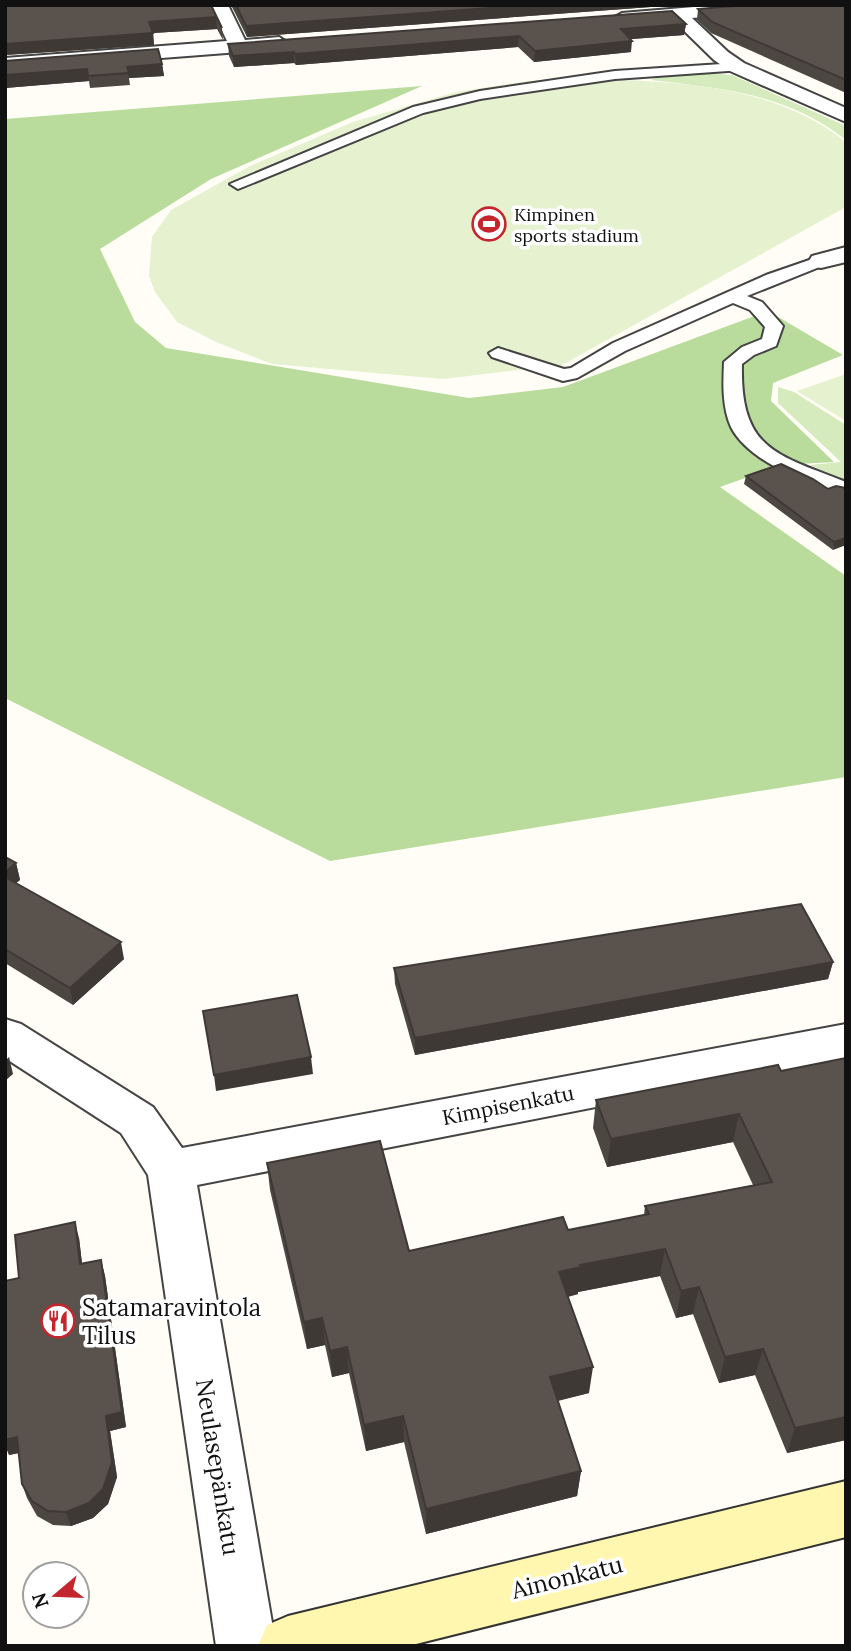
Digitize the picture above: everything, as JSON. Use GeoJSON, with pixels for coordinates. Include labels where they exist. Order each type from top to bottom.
{"type":"FeatureCollection","features":[{"type":"Feature","properties":{"kind":"street"},"geometry":{"type":"LineString","coordinates":[[219,5],[238,46]]}},
{"type":"Feature","properties":{"kind":"street"},"geometry":{"type":"LineString","coordinates":[[609,19],[791,5]]}},
{"type":"Feature","properties":{"kind":"street"},"geometry":{"type":"LineString","coordinates":[[677,14],[721,56],[737,67],[846,116]]}},
{"type":"Feature","properties":{"kind":"street"},"geometry":{"type":"LineString","coordinates":[[5,64],[291,42]]}},
{"type":"Feature","properties":{"kind":"street"},"geometry":{"type":"LineString","coordinates":[[821,261],[846,254]]}},
{"type":"Feature","properties":{"kind":"street","name":"Neulasepänkatu"},"geometry":{"type":"LineString","coordinates":[[5,1036],[137,1120],[171,1170],[246,1646]]}},
{"type":"Feature","properties":{"kind":"street","name":"Kimpisenkatu"},"geometry":{"type":"LineString","coordinates":[[171,1170],[846,1041]]}},
{"type":"Feature","properties":{"kind":"street","name":"Ainonkatu"},"geometry":{"type":"LineString","coordinates":[[288,1646],[846,1509]]}},
{"type":"Feature","properties":{"kind":"lane"},"geometry":{"type":"LineString","coordinates":[[238,184],[418,110],[468,98],[615,75],[737,67]]}},
{"type":"Feature","properties":{"kind":"lane"},"geometry":{"type":"LineString","coordinates":[[498,353],[563,375],[577,372],[619,347],[821,261]]}},
{"type":"Feature","properties":{"kind":"lane"},"geometry":{"type":"LineString","coordinates":[[734,297],[756,306],[774,326],[769,342],[748,351],[733,362],[732,389],[743,433],[762,451],[846,489]]}},
{"type":"Feature","properties":{"kind":"green space"},"geometry":{"type":"Polygon","coordinates":[[[664,73],[732,75],[846,126],[846,140],[823,124],[777,103],[729,91],[651,80],[664,73]]]}},
{"type":"Feature","properties":{"kind":"green space","name":"Kimpinen sports stadium"},"geometry":{"type":"Polygon","coordinates":[[[576,78],[682,84],[752,96],[785,107],[816,122],[846,142],[846,207],[555,369],[527,369],[443,379],[272,364],[216,342],[177,322],[155,292],[149,276],[152,237],[171,210],[250,166],[353,122],[456,92],[528,81],[576,78]]]}},
{"type":"Feature","properties":{"kind":"green space"},"geometry":{"type":"Polygon","coordinates":[[[422,86],[211,179],[100,249],[135,322],[166,348],[469,398],[563,387],[768,311],[843,355],[773,383],[771,401],[834,462],[781,465],[720,487],[846,576],[846,777],[330,861],[5,698],[5,119],[422,86]]]}},
{"type":"Feature","properties":{"kind":"green space"},"geometry":{"type":"Polygon","coordinates":[[[846,374],[846,421],[797,391],[846,374]]]}},
{"type":"Feature","properties":{"kind":"green space"},"geometry":{"type":"Polygon","coordinates":[[[778,387],[794,392],[846,425],[846,481],[810,465],[841,462],[778,403],[778,387]]]}},
{"type":"Feature","properties":{"kind":"building"},"geometry":{"type":"Polygon","coordinates":[[[5,5],[211,5],[222,28],[216,17],[149,22],[153,33],[5,44],[5,5]]]}},
{"type":"Feature","properties":{"kind":"building"},"geometry":{"type":"Polygon","coordinates":[[[236,5],[529,5],[246,26],[236,5]]]}},
{"type":"Feature","properties":{"kind":"building"},"geometry":{"type":"Polygon","coordinates":[[[746,5],[846,5],[846,80],[712,22],[698,9],[746,5]]]}},
{"type":"Feature","properties":{"kind":"building"},"geometry":{"type":"Polygon","coordinates":[[[672,11],[686,24],[621,29],[632,41],[535,51],[519,36],[295,54],[233,56],[228,44],[672,11]]]}},
{"type":"Feature","properties":{"kind":"building"},"geometry":{"type":"Polygon","coordinates":[[[158,49],[162,64],[127,67],[129,73],[88,76],[87,69],[5,75],[5,61],[158,49]]]}},
{"type":"Feature","properties":{"kind":"building"},"geometry":{"type":"Polygon","coordinates":[[[781,464],[828,489],[836,486],[846,488],[846,538],[834,542],[746,476],[781,464]]]}},
{"type":"Feature","properties":{"kind":"building"},"geometry":{"type":"Polygon","coordinates":[[[5,857],[16,863],[5,872],[5,857]]]}},
{"type":"Feature","properties":{"kind":"building"},"geometry":{"type":"Polygon","coordinates":[[[5,877],[121,942],[70,988],[5,949],[5,877]]]}},
{"type":"Feature","properties":{"kind":"building"},"geometry":{"type":"Polygon","coordinates":[[[801,904],[833,962],[415,1038],[394,968],[801,904]]]}},
{"type":"Feature","properties":{"kind":"building"},"geometry":{"type":"Polygon","coordinates":[[[297,995],[311,1057],[214,1075],[203,1011],[297,995]]]}},
{"type":"Feature","properties":{"kind":"building"},"geometry":{"type":"Polygon","coordinates":[[[846,1058],[846,1417],[795,1428],[763,1349],[725,1357],[699,1287],[681,1291],[665,1249],[580,1265],[581,1267],[559,1272],[593,1367],[550,1377],[581,1471],[426,1509],[403,1416],[364,1425],[347,1347],[330,1351],[322,1318],[304,1322],[267,1163],[380,1141],[409,1251],[563,1217],[568,1230],[649,1214],[645,1206],[772,1182],[739,1114],[611,1139],[596,1100],[778,1065],[781,1071],[846,1058]]]}},
{"type":"Feature","properties":{"kind":"building"},"geometry":{"type":"Polygon","coordinates":[[[75,1222],[80,1264],[101,1260],[122,1412],[106,1416],[112,1462],[103,1489],[89,1503],[66,1512],[48,1511],[32,1501],[22,1484],[17,1437],[5,1440],[5,1281],[19,1278],[15,1235],[75,1222]]]}},
{"type":"Feature","properties":{"kind":"place","name":"Kimpinen sports stadium"},"geometry":{"type":"Point","coordinates":[489,224]}},
{"type":"Feature","properties":{"kind":"place","name":"Satamaravintola Tilus"},"geometry":{"type":"Point","coordinates":[58,1321]}}]}
